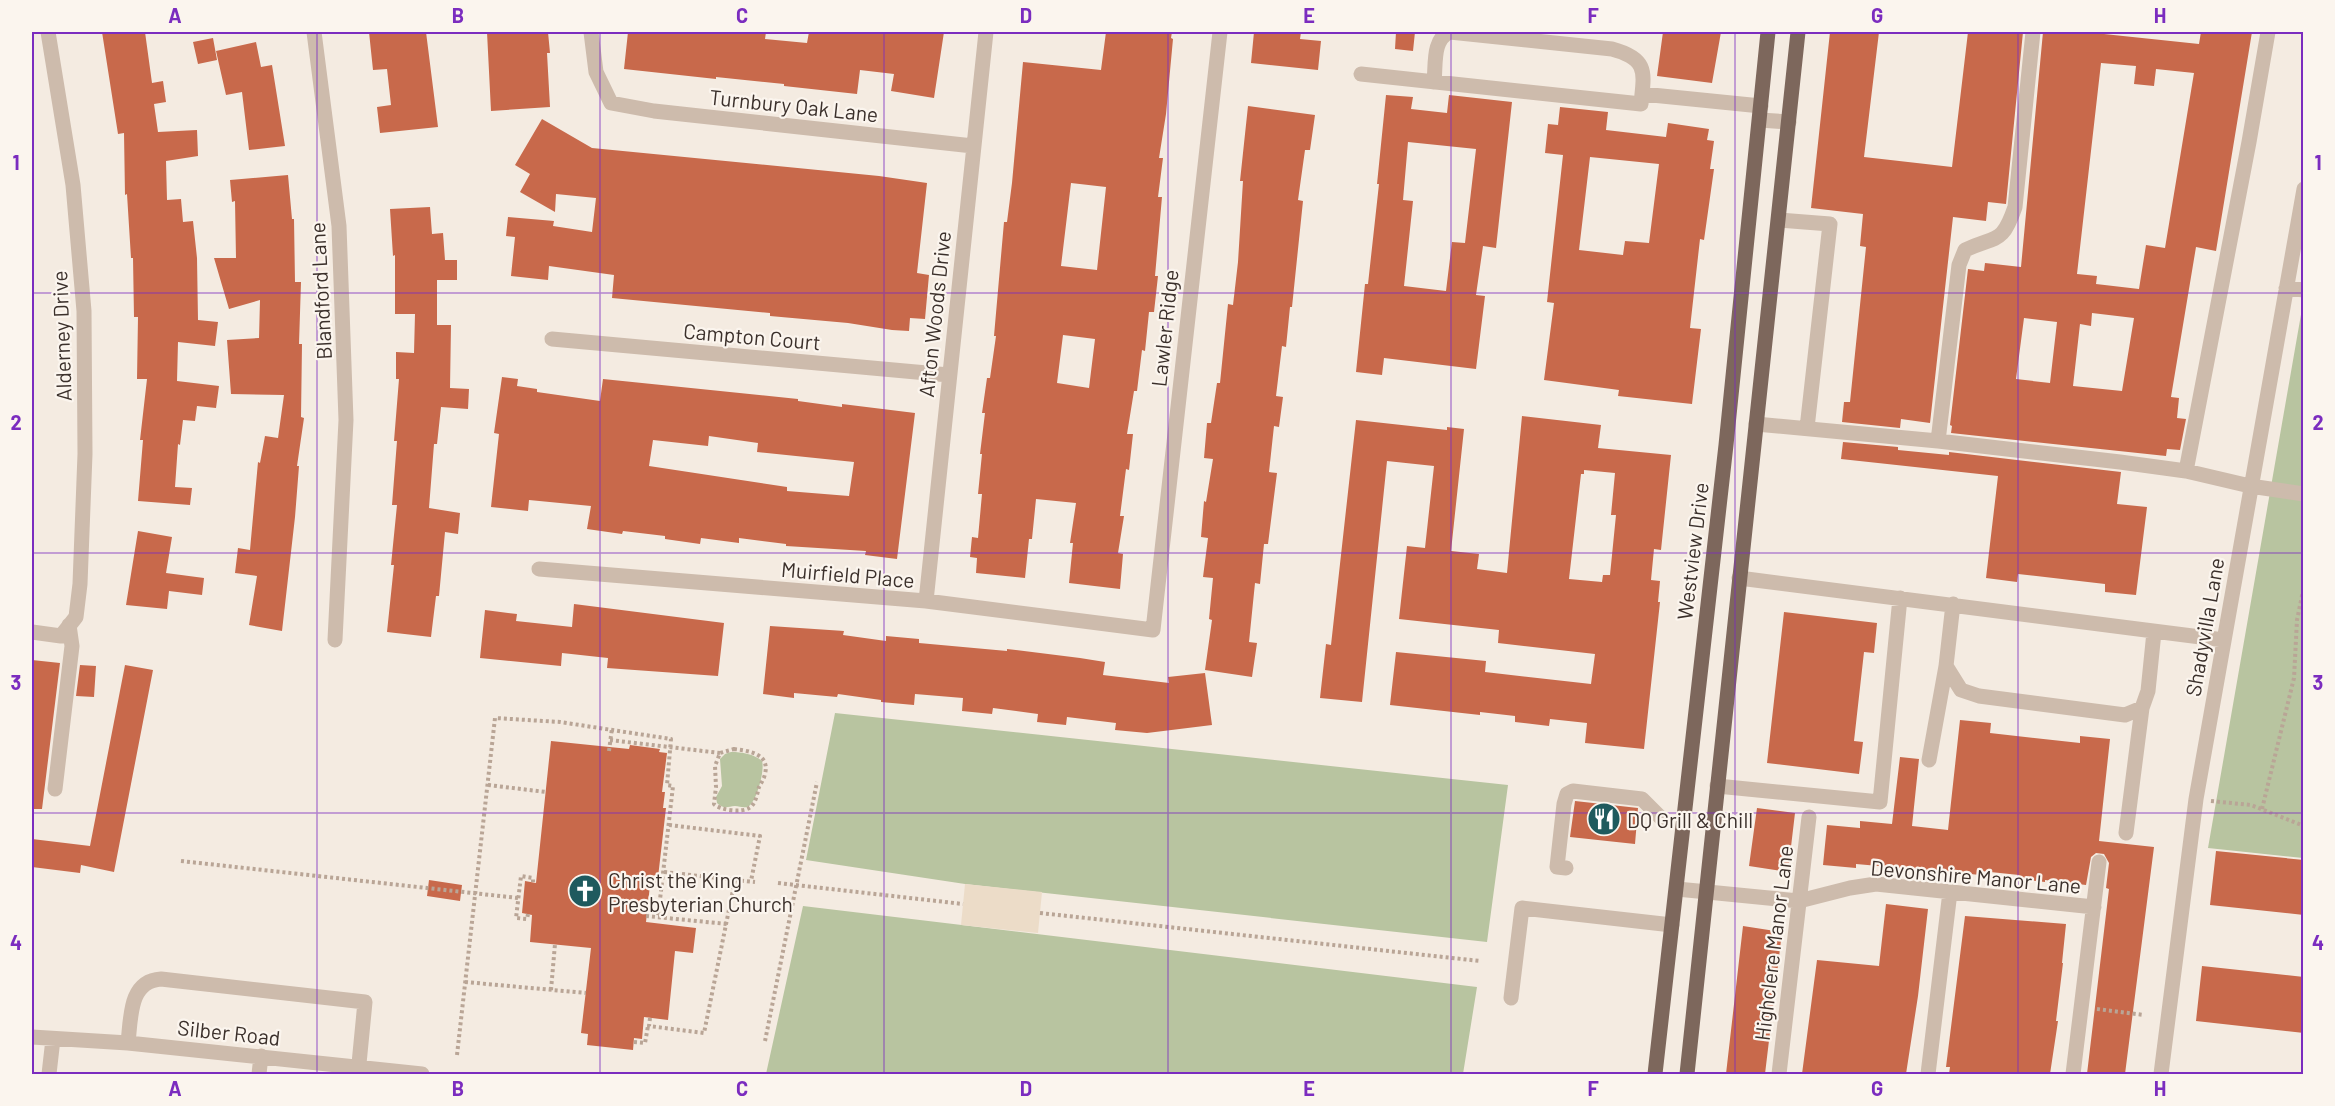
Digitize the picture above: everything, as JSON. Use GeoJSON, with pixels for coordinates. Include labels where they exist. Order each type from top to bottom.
{"type":"FeatureCollection","features":[{"type":"Feature","properties":{"kind":"main road","name":"Westview Drive"},"geometry":{"type":"LineString","coordinates":[[1654,1074],[1677,889],[1726,445],[1768,32]]}},
{"type":"Feature","properties":{"kind":"main road"},"geometry":{"type":"LineString","coordinates":[[1687,1074],[1798,32]]}},
{"type":"Feature","properties":{"kind":"main road"},"geometry":{"type":"LineString","coordinates":[[1726,445],[1753,449]]}},
{"type":"Feature","properties":{"kind":"street","name":"Alderney Drive"},"geometry":{"type":"LineString","coordinates":[[48,32],[73,185],[84,311],[85,454],[80,584],[76,617],[65,630]]}},
{"type":"Feature","properties":{"kind":"street","name":"Blandford Lane"},"geometry":{"type":"LineString","coordinates":[[314,32],[339,226],[346,420],[335,640]]}},
{"type":"Feature","properties":{"kind":"street","name":"Turnbury Oak Lane"},"geometry":{"type":"LineString","coordinates":[[591,32],[596,72],[611,102],[654,111],[973,146]]}},
{"type":"Feature","properties":{"kind":"street","name":"Afton Woods Drive"},"geometry":{"type":"LineString","coordinates":[[926,602],[987,32]]}},
{"type":"Feature","properties":{"kind":"street","name":"Lawler Ridge"},"geometry":{"type":"LineString","coordinates":[[1153,630],[1220,32]]}},
{"type":"Feature","properties":{"kind":"street"},"geometry":{"type":"LineString","coordinates":[[1361,74],[1434,82],[1641,104],[1644,75],[1638,61],[1629,54],[1612,49],[1450,32],[1438,41],[1434,82]]}},
{"type":"Feature","properties":{"kind":"street"},"geometry":{"type":"LineString","coordinates":[[1938,441],[1959,265],[1965,250],[1996,239],[2007,230],[2015,207],[2033,32]]}},
{"type":"Feature","properties":{"kind":"street"},"geometry":{"type":"LineString","coordinates":[[2186,471],[2268,32]]}},
{"type":"Feature","properties":{"kind":"street"},"geometry":{"type":"LineString","coordinates":[[1642,94],[1760,113],[1789,122]]}},
{"type":"Feature","properties":{"kind":"street","name":"Shadyvilla Lane"},"geometry":{"type":"LineString","coordinates":[[2161,1074],[2196,799],[2304,189]]}},
{"type":"Feature","properties":{"kind":"street"},"geometry":{"type":"LineString","coordinates":[[1779,220],[1830,224],[1807,428]]}},
{"type":"Feature","properties":{"kind":"street"},"geometry":{"type":"LineString","coordinates":[[2286,288],[2304,290]]}},
{"type":"Feature","properties":{"kind":"street","name":"Campton Court"},"geometry":{"type":"LineString","coordinates":[[552,339],[949,375]]}},
{"type":"Feature","properties":{"kind":"street"},"geometry":{"type":"LineString","coordinates":[[1756,424],[1938,441],[2186,471],[2250,486],[2304,494]]}},
{"type":"Feature","properties":{"kind":"street","name":"Muirfield Place"},"geometry":{"type":"LineString","coordinates":[[538,569],[926,602],[1153,630]]}},
{"type":"Feature","properties":{"kind":"street"},"geometry":{"type":"LineString","coordinates":[[1739,578],[2223,640]]}},
{"type":"Feature","properties":{"kind":"street"},"geometry":{"type":"LineString","coordinates":[[1717,786],[1880,802],[1900,598]]}},
{"type":"Feature","properties":{"kind":"street"},"geometry":{"type":"LineString","coordinates":[[1929,760],[1947,666],[1953,604]]}},
{"type":"Feature","properties":{"kind":"street"},"geometry":{"type":"LineString","coordinates":[[32,632],[65,630],[72,646],[55,789]]}},
{"type":"Feature","properties":{"kind":"street"},"geometry":{"type":"LineString","coordinates":[[2126,833],[2142,708],[2148,691],[2154,632]]}},
{"type":"Feature","properties":{"kind":"street"},"geometry":{"type":"LineString","coordinates":[[1947,666],[1961,690],[1979,696],[2125,715],[2142,708]]}},
{"type":"Feature","properties":{"kind":"street"},"geometry":{"type":"LineString","coordinates":[[1566,868],[1557,867],[1567,794],[1573,791],[1642,799],[1661,819]]}},
{"type":"Feature","properties":{"kind":"street","name":"Highclere Manor Lane"},"geometry":{"type":"LineString","coordinates":[[1779,1074],[1809,817]]}},
{"type":"Feature","properties":{"kind":"street"},"geometry":{"type":"LineString","coordinates":[[2073,1074],[2099,862]]}},
{"type":"Feature","properties":{"kind":"street","name":"Devonshire Manor Lane"},"geometry":{"type":"LineString","coordinates":[[1677,889],[1799,901],[1876,884],[2094,907]]}},
{"type":"Feature","properties":{"kind":"street"},"geometry":{"type":"LineString","coordinates":[[1928,1074],[1950,892]]}},
{"type":"Feature","properties":{"kind":"street"},"geometry":{"type":"LineString","coordinates":[[1511,998],[1522,908],[1672,926]]}},
{"type":"Feature","properties":{"kind":"street"},"geometry":{"type":"LineString","coordinates":[[128,1043],[134,999],[141,986],[150,979],[365,1002],[359,1071]]}},
{"type":"Feature","properties":{"kind":"street","name":"Silber Road"},"geometry":{"type":"LineString","coordinates":[[32,1037],[128,1043],[261,1056],[359,1071],[422,1074]]}},
{"type":"Feature","properties":{"kind":"street"},"geometry":{"type":"LineString","coordinates":[[49,1074],[52,1039]]}},
{"type":"Feature","properties":{"kind":"street"},"geometry":{"type":"LineString","coordinates":[[259,1074],[261,1056]]}},
{"type":"Feature","properties":{"kind":"path"},"geometry":{"type":"LineString","coordinates":[[2262,810],[2294,678],[2297,620],[2304,586]]}},
{"type":"Feature","properties":{"kind":"path"},"geometry":{"type":"LineString","coordinates":[[457,1055],[495,718],[612,728],[672,739],[667,785],[673,786],[658,917]]}},
{"type":"Feature","properties":{"kind":"path"},"geometry":{"type":"LineString","coordinates":[[609,751],[612,728]]}},
{"type":"Feature","properties":{"kind":"path"},"geometry":{"type":"LineString","coordinates":[[610,740],[720,753],[742,750],[759,755],[764,759],[766,770],[755,802],[748,809],[722,810],[714,804],[715,766],[720,753]]}},
{"type":"Feature","properties":{"kind":"path"},"geometry":{"type":"LineString","coordinates":[[765,1041],[817,782]]}},
{"type":"Feature","properties":{"kind":"path"},"geometry":{"type":"LineString","coordinates":[[488,785],[546,792]]}},
{"type":"Feature","properties":{"kind":"path"},"geometry":{"type":"LineString","coordinates":[[2196,799],[2251,805],[2304,825]]}},
{"type":"Feature","properties":{"kind":"path"},"geometry":{"type":"LineString","coordinates":[[663,872],[753,881],[760,836],[669,825]]}},
{"type":"Feature","properties":{"kind":"path"},"geometry":{"type":"LineString","coordinates":[[181,861],[518,898]]}},
{"type":"Feature","properties":{"kind":"path"},"geometry":{"type":"LineString","coordinates":[[528,914],[527,919],[516,918],[520,876],[533,878],[533,882]]}},
{"type":"Feature","properties":{"kind":"path"},"geometry":{"type":"LineString","coordinates":[[649,1026],[704,1032],[735,880]]}},
{"type":"Feature","properties":{"kind":"path"},"geometry":{"type":"LineString","coordinates":[[778,883],[963,904]]}},
{"type":"Feature","properties":{"kind":"path"},"geometry":{"type":"LineString","coordinates":[[1040,912],[1480,962]]}},
{"type":"Feature","properties":{"kind":"path"},"geometry":{"type":"LineString","coordinates":[[646,916],[727,924]]}},
{"type":"Feature","properties":{"kind":"path"},"geometry":{"type":"LineString","coordinates":[[551,990],[555,944]]}},
{"type":"Feature","properties":{"kind":"path"},"geometry":{"type":"LineString","coordinates":[[465,982],[586,993]]}},
{"type":"Feature","properties":{"kind":"path"},"geometry":{"type":"LineString","coordinates":[[2081,1006],[2144,1015]]}},
{"type":"Feature","properties":{"kind":"path"},"geometry":{"type":"LineString","coordinates":[[634,1042],[645,1043],[650,1018]]}},
{"type":"Feature","properties":{"kind":"green space"},"geometry":{"type":"Polygon","coordinates":[[[2303,303],[2303,858],[2208,848],[2303,303]]]}},
{"type":"Feature","properties":{"kind":"green space"},"geometry":{"type":"Polygon","coordinates":[[[835,713],[1508,785],[1487,942],[965,884],[806,860],[835,713]]]}},
{"type":"Feature","properties":{"kind":"green space"},"geometry":{"type":"Polygon","coordinates":[[[731,752],[748,754],[762,761],[761,778],[757,791],[752,803],[747,807],[725,807],[717,803],[716,797],[722,786],[720,759],[731,752]]]}},
{"type":"Feature","properties":{"kind":"green space"},"geometry":{"type":"Polygon","coordinates":[[[803,906],[1477,987],[1463,1074],[766,1074],[803,906]]]}},
{"type":"Feature","properties":{"kind":"shaded area"},"geometry":{"type":"Polygon","coordinates":[[[965,884],[1042,892],[1038,933],[961,925],[965,884]]]}},
{"type":"Feature","properties":{"kind":"building"},"geometry":{"type":"Polygon","coordinates":[[[102,32],[145,32],[152,83],[163,81],[166,102],[154,104],[158,132],[197,130],[198,156],[166,161],[167,200],[181,199],[183,222],[193,221],[197,258],[198,320],[218,322],[215,346],[178,342],[177,381],[219,386],[216,408],[197,406],[195,421],[183,420],[180,445],[178,444],[175,487],[192,488],[190,505],[138,501],[143,440],[140,440],[147,379],[137,379],[138,317],[134,317],[133,258],[131,258],[127,194],[125,195],[124,133],[118,134],[102,32]]]}},
{"type":"Feature","properties":{"kind":"building"},"geometry":{"type":"Polygon","coordinates":[[[369,32],[426,32],[438,127],[380,133],[377,107],[391,105],[387,69],[373,70],[369,32]]]}},
{"type":"Feature","properties":{"kind":"building"},"geometry":{"type":"Polygon","coordinates":[[[487,32],[548,32],[550,107],[491,111],[487,32]]]}},
{"type":"Feature","properties":{"kind":"building"},"geometry":{"type":"Polygon","coordinates":[[[628,32],[766,32],[765,39],[807,43],[809,32],[944,32],[934,98],[891,91],[894,74],[860,70],[857,94],[784,86],[784,84],[624,69],[628,32]]]}},
{"type":"Feature","properties":{"kind":"building"},"geometry":{"type":"Polygon","coordinates":[[[1106,32],[1172,32],[1166,114],[1159,158],[1163,158],[1158,197],[1162,197],[1155,276],[1158,276],[1154,312],[1149,312],[1145,351],[1142,350],[1137,391],[1134,391],[1127,434],[1133,434],[1120,516],[1124,516],[1118,553],[1123,554],[1120,589],[1069,583],[1073,543],[1070,543],[1076,503],[1036,499],[1025,578],[976,573],[977,558],[970,557],[972,537],[978,538],[982,494],[978,494],[982,454],[980,454],[985,413],[982,413],[996,336],[994,336],[1004,222],[1007,222],[1012,183],[1023,62],[1101,70],[1106,32]],[[1071,183],[1061,266],[1097,270],[1106,187],[1071,183]],[[1063,335],[1057,383],[1089,388],[1095,339],[1063,335]]]}},
{"type":"Feature","properties":{"kind":"building"},"geometry":{"type":"Polygon","coordinates":[[[1254,32],[1301,32],[1300,39],[1321,41],[1318,70],[1251,63],[1254,32]]]}},
{"type":"Feature","properties":{"kind":"building"},"geometry":{"type":"Polygon","coordinates":[[[1396,32],[1415,32],[1413,51],[1395,49],[1396,32]]]}},
{"type":"Feature","properties":{"kind":"building"},"geometry":{"type":"Polygon","coordinates":[[[1663,32],[1721,32],[1712,83],[1657,76],[1663,32]]]}},
{"type":"Feature","properties":{"kind":"building"},"geometry":{"type":"Polygon","coordinates":[[[1830,32],[1879,32],[1864,157],[1952,167],[1968,32],[2023,32],[2006,204],[1988,202],[1986,221],[1953,217],[1930,423],[1901,419],[1900,428],[1842,422],[1844,402],[1850,402],[1866,247],[1860,246],[1863,214],[1811,208],[1830,32]]]}},
{"type":"Feature","properties":{"kind":"building"},"geometry":{"type":"Polygon","coordinates":[[[2043,32],[2104,32],[2104,34],[2199,44],[2201,32],[2252,32],[2216,251],[2196,247],[2171,397],[2179,398],[2177,418],[2186,419],[2180,450],[2167,449],[2166,456],[1951,433],[1952,426],[1950,425],[1968,269],[1984,271],[1985,263],[2021,267],[2043,32]],[[2101,63],[2077,274],[2097,276],[2096,284],[2139,289],[2146,245],[2165,248],[2194,73],[2156,69],[2154,86],[2134,84],[2136,66],[2101,63]],[[2092,313],[2091,326],[2080,324],[2073,386],[2122,391],[2134,318],[2092,313]],[[2024,318],[2016,379],[2050,383],[2057,322],[2024,318]]]}},
{"type":"Feature","properties":{"kind":"building"},"geometry":{"type":"Polygon","coordinates":[[[213,38],[217,60],[198,64],[193,42],[213,38]]]}},
{"type":"Feature","properties":{"kind":"building"},"geometry":{"type":"Polygon","coordinates":[[[256,42],[261,67],[272,65],[285,146],[249,150],[242,92],[226,95],[216,51],[256,42]]]}},
{"type":"Feature","properties":{"kind":"building"},"geometry":{"type":"Polygon","coordinates":[[[1386,95],[1413,97],[1411,109],[1447,113],[1449,95],[1512,102],[1496,248],[1483,246],[1476,295],[1485,296],[1476,369],[1384,358],[1382,375],[1356,372],[1365,284],[1368,284],[1379,184],[1377,184],[1386,95]],[[1408,142],[1403,200],[1413,201],[1404,286],[1446,291],[1452,242],[1465,243],[1476,149],[1408,142]]]}},
{"type":"Feature","properties":{"kind":"building"},"geometry":{"type":"Polygon","coordinates":[[[1248,106],[1315,115],[1310,150],[1305,150],[1298,200],[1303,201],[1292,307],[1290,307],[1286,347],[1282,346],[1276,396],[1283,397],[1279,427],[1274,426],[1269,472],[1277,473],[1268,544],[1264,544],[1260,584],[1255,583],[1249,642],[1257,643],[1252,677],[1205,670],[1212,620],[1209,619],[1213,578],[1203,577],[1208,538],[1201,537],[1204,501],[1206,502],[1213,459],[1204,458],[1207,423],[1211,423],[1217,383],[1220,383],[1228,304],[1233,305],[1238,262],[1243,181],[1240,181],[1248,106]]]}},
{"type":"Feature","properties":{"kind":"building"},"geometry":{"type":"Polygon","coordinates":[[[1560,107],[1608,112],[1606,130],[1666,137],[1668,123],[1709,129],[1707,140],[1714,141],[1710,169],[1714,169],[1704,240],[1700,239],[1690,328],[1701,329],[1692,404],[1618,396],[1619,390],[1544,380],[1554,303],[1547,302],[1563,155],[1545,153],[1548,124],[1558,125],[1560,107]],[[1590,157],[1579,250],[1623,255],[1625,241],[1649,243],[1659,164],[1590,157]]]}},
{"type":"Feature","properties":{"kind":"building"},"geometry":{"type":"Polygon","coordinates":[[[542,119],[592,148],[879,176],[927,183],[917,273],[929,275],[925,319],[910,318],[909,331],[892,330],[848,323],[770,316],[770,313],[612,298],[614,275],[549,266],[548,280],[511,276],[515,237],[506,236],[508,217],[554,221],[553,226],[592,232],[596,198],[556,194],[555,212],[520,192],[530,174],[515,165],[542,119]]]}},
{"type":"Feature","properties":{"kind":"building"},"geometry":{"type":"Polygon","coordinates":[[[288,175],[292,219],[294,219],[295,282],[301,282],[299,344],[302,344],[301,417],[304,418],[297,466],[299,466],[295,517],[282,631],[249,625],[257,576],[235,573],[238,548],[250,550],[258,462],[260,463],[265,436],[278,438],[284,395],[231,394],[227,340],[259,338],[260,300],[229,309],[214,258],[236,258],[235,201],[232,202],[230,180],[288,175]]]}},
{"type":"Feature","properties":{"kind":"building"},"geometry":{"type":"Polygon","coordinates":[[[430,207],[432,234],[443,233],[445,260],[457,260],[457,280],[437,280],[437,325],[451,325],[450,388],[469,389],[468,409],[441,407],[437,444],[434,444],[429,508],[460,513],[458,534],[445,532],[439,596],[436,596],[431,637],[387,632],[397,505],[392,505],[399,379],[396,379],[396,352],[414,353],[415,314],[395,314],[395,255],[393,256],[390,209],[430,207]]]}},
{"type":"Feature","properties":{"kind":"building"},"geometry":{"type":"Polygon","coordinates":[[[502,377],[518,379],[517,386],[537,389],[537,392],[600,401],[603,379],[798,399],[798,401],[842,407],[842,404],[915,413],[897,559],[865,555],[866,551],[786,546],[786,544],[739,538],[739,543],[701,538],[700,544],[665,539],[665,536],[623,531],[622,534],[587,529],[591,506],[529,500],[528,511],[491,507],[499,434],[494,433],[502,377]],[[709,436],[708,446],[653,440],[649,466],[787,487],[787,491],[849,496],[854,462],[757,452],[758,443],[709,436]]]}},
{"type":"Feature","properties":{"kind":"building"},"geometry":{"type":"Polygon","coordinates":[[[1522,416],[1601,425],[1598,448],[1671,455],[1661,550],[1654,549],[1651,580],[1660,581],[1658,602],[1660,602],[1644,749],[1585,743],[1587,723],[1550,719],[1549,726],[1515,722],[1515,716],[1480,712],[1480,715],[1390,705],[1396,652],[1486,661],[1485,672],[1591,684],[1595,654],[1498,643],[1499,630],[1399,619],[1407,546],[1425,548],[1434,466],[1387,461],[1362,702],[1320,698],[1326,644],[1331,645],[1356,420],[1447,430],[1447,427],[1464,429],[1451,551],[1479,554],[1477,569],[1507,573],[1522,416]],[[1584,470],[1584,474],[1581,474],[1569,579],[1602,582],[1603,575],[1610,575],[1616,515],[1611,515],[1615,473],[1584,470]]]}},
{"type":"Feature","properties":{"kind":"building"},"geometry":{"type":"Polygon","coordinates":[[[1843,442],[1898,447],[1898,450],[1949,455],[1949,452],[2121,472],[2117,504],[2147,507],[2136,595],[2105,592],[2105,584],[2018,574],[2017,582],[1986,578],[1998,476],[1841,459],[1843,442]]]}},
{"type":"Feature","properties":{"kind":"building"},"geometry":{"type":"Polygon","coordinates":[[[138,531],[172,537],[166,573],[204,578],[202,595],[169,591],[167,609],[126,605],[138,531]]]}},
{"type":"Feature","properties":{"kind":"building"},"geometry":{"type":"Polygon","coordinates":[[[574,604],[724,623],[718,676],[607,668],[608,658],[562,653],[561,666],[480,658],[485,610],[517,614],[516,621],[572,627],[574,604]]]}},
{"type":"Feature","properties":{"kind":"building"},"geometry":{"type":"Polygon","coordinates":[[[1784,612],[1877,623],[1874,653],[1864,652],[1854,741],[1863,742],[1859,774],[1767,763],[1784,612]]]}},
{"type":"Feature","properties":{"kind":"building"},"geometry":{"type":"Polygon","coordinates":[[[770,626],[844,631],[843,635],[886,641],[886,636],[919,639],[919,643],[1007,651],[1007,649],[1080,658],[1105,662],[1103,675],[1169,683],[1168,677],[1205,673],[1212,725],[1147,733],[1115,730],[1116,723],[1067,717],[1066,725],[1037,722],[1038,714],[993,708],[992,714],[962,711],[963,698],[915,694],[914,705],[838,694],[837,697],[794,693],[794,698],[763,694],[770,626]]]}},
{"type":"Feature","properties":{"kind":"building"},"geometry":{"type":"Polygon","coordinates":[[[32,660],[60,663],[42,809],[32,809],[32,660]]]}},
{"type":"Feature","properties":{"kind":"building"},"geometry":{"type":"Polygon","coordinates":[[[80,665],[96,666],[94,697],[76,696],[80,665]]]}},
{"type":"Feature","properties":{"kind":"building"},"geometry":{"type":"Polygon","coordinates":[[[125,665],[153,670],[114,872],[81,865],[80,873],[32,867],[32,839],[90,846],[125,665]]]}},
{"type":"Feature","properties":{"kind":"building"},"geometry":{"type":"Polygon","coordinates":[[[1960,720],[1991,723],[1990,733],[2080,743],[2080,736],[2110,739],[2099,841],[2154,847],[2125,1074],[2087,1074],[2109,889],[2106,888],[2109,863],[2104,854],[2096,853],[2091,857],[2086,885],[2018,879],[2019,875],[1981,871],[1981,875],[1856,864],[1856,868],[1823,865],[1827,825],[1860,828],[1860,821],[1892,824],[1900,757],[1919,759],[1912,826],[1948,830],[1960,720]]]}},
{"type":"Feature","properties":{"kind":"building","name":"Christ the King Presbyterian Church"},"geometry":{"type":"Polygon","coordinates":[[[551,741],[629,749],[630,745],[660,749],[659,752],[667,753],[662,792],[665,792],[663,808],[666,808],[657,886],[650,885],[646,922],[696,928],[693,953],[675,951],[668,1020],[644,1017],[642,1039],[634,1038],[633,1050],[587,1045],[588,1034],[581,1033],[591,948],[530,942],[532,915],[522,913],[525,881],[536,883],[551,741]]]}},
{"type":"Feature","properties":{"kind":"building","name":"DQ Grill & Chill"},"geometry":{"type":"Polygon","coordinates":[[[1575,801],[1638,808],[1635,844],[1570,837],[1575,801]]]}},
{"type":"Feature","properties":{"kind":"building"},"geometry":{"type":"Polygon","coordinates":[[[1757,808],[1795,813],[1788,872],[1749,866],[1757,808]]]}},
{"type":"Feature","properties":{"kind":"building"},"geometry":{"type":"Polygon","coordinates":[[[2216,851],[2304,860],[2304,915],[2210,905],[2216,851]]]}},
{"type":"Feature","properties":{"kind":"building"},"geometry":{"type":"Polygon","coordinates":[[[429,880],[462,885],[460,901],[427,896],[429,880]]]}},
{"type":"Feature","properties":{"kind":"building"},"geometry":{"type":"Polygon","coordinates":[[[1886,904],[1928,909],[1906,1074],[1802,1074],[1817,960],[1879,966],[1886,904]]]}},
{"type":"Feature","properties":{"kind":"building"},"geometry":{"type":"Polygon","coordinates":[[[1965,916],[2066,924],[2056,1021],[2058,1021],[2050,1074],[1949,1074],[1950,1067],[1946,1067],[1965,916]]]}},
{"type":"Feature","properties":{"kind":"building"},"geometry":{"type":"Polygon","coordinates":[[[1743,926],[1782,932],[1765,1074],[1726,1074],[1743,926]]]}},
{"type":"Feature","properties":{"kind":"building"},"geometry":{"type":"Polygon","coordinates":[[[2202,966],[2304,977],[2304,1033],[2196,1021],[2202,966]]]}},
{"type":"Feature","properties":{"kind":"place","name":"DQ Grill & Chill"},"geometry":{"type":"Point","coordinates":[1604,819]}},
{"type":"Feature","properties":{"kind":"place","name":"Christ the King Presbyterian Church"},"geometry":{"type":"Point","coordinates":[585,891]}}]}
